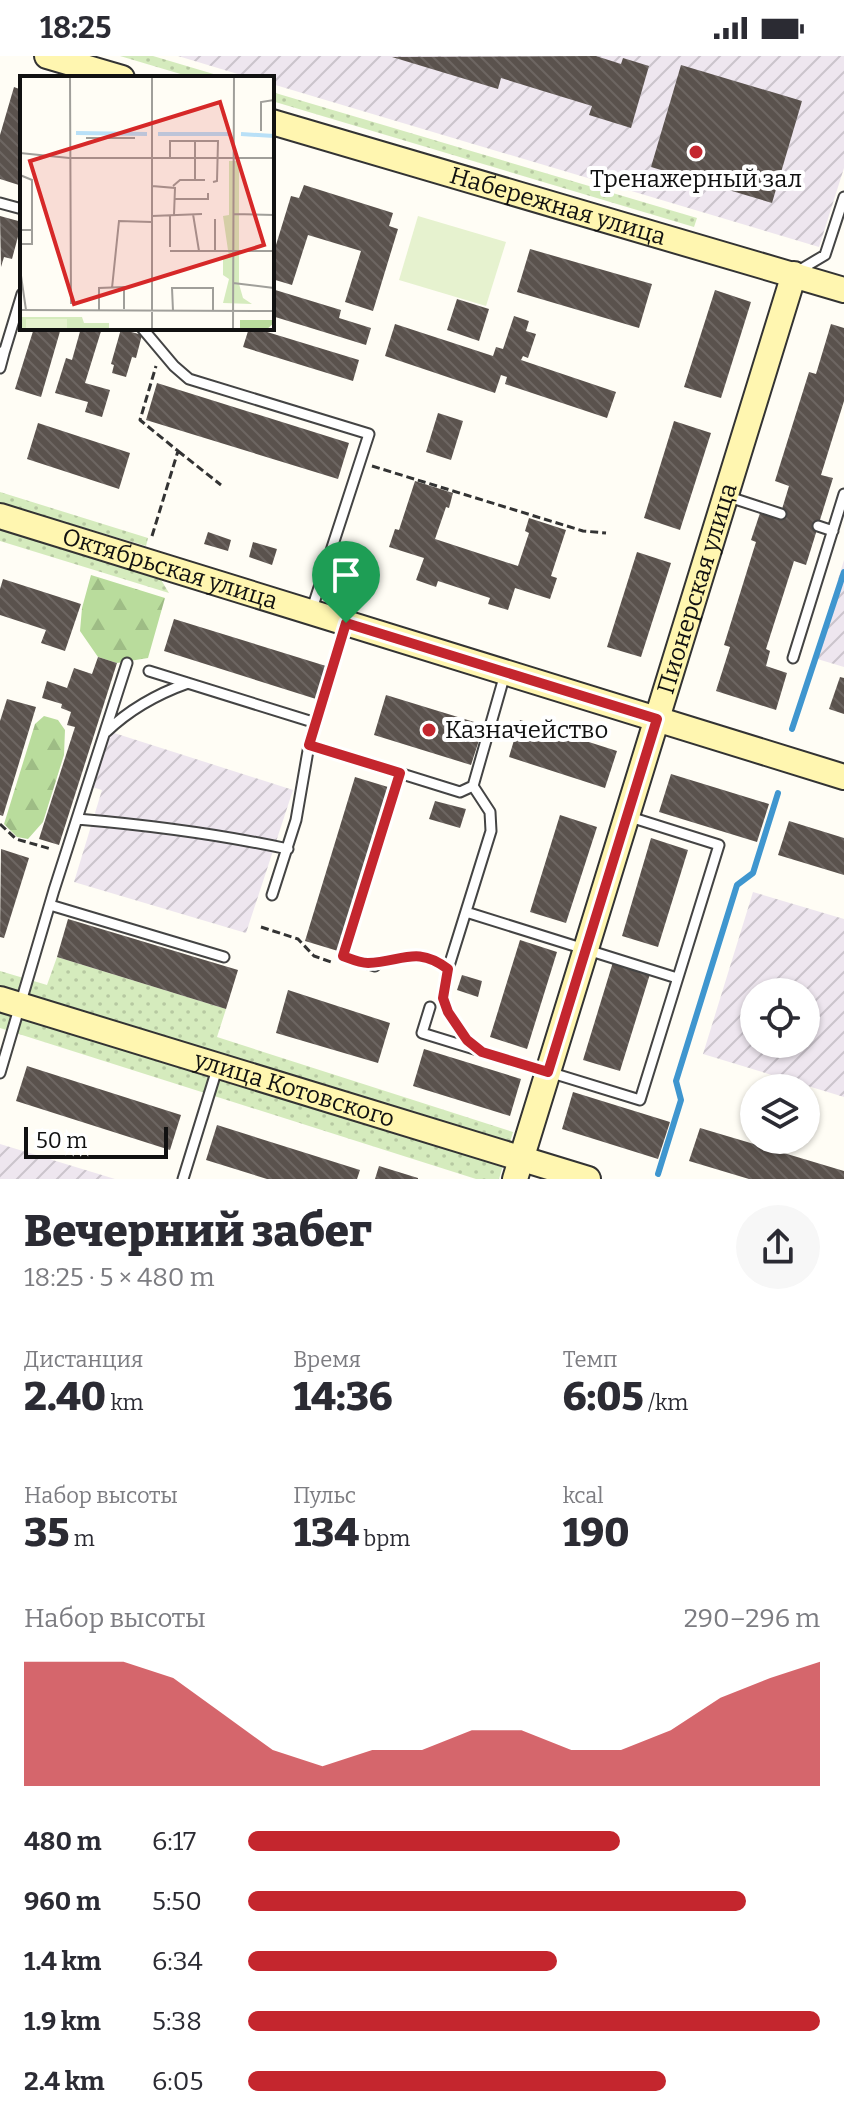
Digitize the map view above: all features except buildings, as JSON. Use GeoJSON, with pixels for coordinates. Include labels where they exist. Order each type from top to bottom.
{"type":"FeatureCollection","features":[{"type":"Feature","properties":{"kind":"street"},"geometry":{"type":"LineString","coordinates":[[47,56],[115,76]]}},
{"type":"Feature","properties":{"kind":"street","name":"Набережная улица"},"geometry":{"type":"LineString","coordinates":[[274,123],[844,290]]}},
{"type":"Feature","properties":{"kind":"street","name":"Пионерская улица"},"geometry":{"type":"LineString","coordinates":[[518,1169],[794,274]]}},
{"type":"Feature","properties":{"kind":"street","name":"Октябрьская улица"},"geometry":{"type":"LineString","coordinates":[[0,516],[844,777]]}},
{"type":"Feature","properties":{"kind":"street","name":"улица Котовского"},"geometry":{"type":"LineString","coordinates":[[10,1002],[218,1065],[518,1169],[588,1179]]}},
{"type":"Feature","properties":{"kind":"lane"},"geometry":{"type":"LineString","coordinates":[[794,274],[825,255],[844,197]]}},
{"type":"Feature","properties":{"kind":"lane"},"geometry":{"type":"LineString","coordinates":[[0,203],[20,208]]}},
{"type":"Feature","properties":{"kind":"lane"},"geometry":{"type":"LineString","coordinates":[[0,368],[2,352],[20,300]]}},
{"type":"Feature","properties":{"kind":"lane"},"geometry":{"type":"LineString","coordinates":[[144,330],[189,379],[369,434],[311,612]]}},
{"type":"Feature","properties":{"kind":"lane"},"geometry":{"type":"LineString","coordinates":[[793,658],[844,494]]}},
{"type":"Feature","properties":{"kind":"lane"},"geometry":{"type":"LineString","coordinates":[[725,496],[781,514]]}},
{"type":"Feature","properties":{"kind":"lane"},"geometry":{"type":"LineString","coordinates":[[818,526],[833,531]]}},
{"type":"Feature","properties":{"kind":"lane"},"geometry":{"type":"LineString","coordinates":[[272,895],[296,820],[309,745],[346,623]]}},
{"type":"Feature","properties":{"kind":"lane"},"geometry":{"type":"LineString","coordinates":[[0,1073],[10,1002],[50,905],[127,663]]}},
{"type":"Feature","properties":{"kind":"lane"},"geometry":{"type":"LineString","coordinates":[[149,671],[316,723]]}},
{"type":"Feature","properties":{"kind":"lane"},"geometry":{"type":"LineString","coordinates":[[309,745],[460,792],[473,786],[506,673]]}},
{"type":"Feature","properties":{"kind":"lane"},"geometry":{"type":"LineString","coordinates":[[104,733],[143,703],[188,683]]}},
{"type":"Feature","properties":{"kind":"lane"},"geometry":{"type":"LineString","coordinates":[[370,964],[343,956],[400,773]]}},
{"type":"Feature","properties":{"kind":"lane"},"geometry":{"type":"LineString","coordinates":[[448,969],[491,831],[490,812],[473,786]]}},
{"type":"Feature","properties":{"kind":"lane"},"geometry":{"type":"LineString","coordinates":[[430,1007],[422,1033],[640,1100],[719,845],[627,816]]}},
{"type":"Feature","properties":{"kind":"lane"},"geometry":{"type":"LineString","coordinates":[[77,819],[231,836],[288,849]]}},
{"type":"Feature","properties":{"kind":"lane"},"geometry":{"type":"LineString","coordinates":[[50,905],[224,957]]}},
{"type":"Feature","properties":{"kind":"lane"},"geometry":{"type":"LineString","coordinates":[[466,912],[677,978]]}},
{"type":"Feature","properties":{"kind":"lane"},"geometry":{"type":"LineString","coordinates":[[183,1179],[218,1065]]}},
{"type":"Feature","properties":{"kind":"path"},"geometry":{"type":"LineString","coordinates":[[160,351],[140,420],[221,485]]}},
{"type":"Feature","properties":{"kind":"path"},"geometry":{"type":"LineString","coordinates":[[152,536],[178,451]]}},
{"type":"Feature","properties":{"kind":"path"},"geometry":{"type":"LineString","coordinates":[[360,462],[583,531],[606,533]]}},
{"type":"Feature","properties":{"kind":"path"},"geometry":{"type":"LineString","coordinates":[[0,824],[16,839],[66,854]]}},
{"type":"Feature","properties":{"kind":"path"},"geometry":{"type":"LineString","coordinates":[[261,927],[298,939],[314,956],[340,965],[428,957],[448,969],[443,998],[448,1012],[467,1040],[482,1052]]}},
{"type":"Feature","properties":{"kind":"shaded area"},"geometry":{"type":"Polygon","coordinates":[[[178,56],[844,56],[844,168],[819,247],[274,85],[274,76],[244,76],[178,56]]]}},
{"type":"Feature","properties":{"kind":"shaded area"},"geometry":{"type":"Polygon","coordinates":[[[844,560],[844,667],[814,658],[844,560]]]}},
{"type":"Feature","properties":{"kind":"shaded area"},"geometry":{"type":"Polygon","coordinates":[[[111,732],[293,790],[246,933],[74,882],[102,790],[92,787],[111,732]]]}},
{"type":"Feature","properties":{"kind":"shaded area"},"geometry":{"type":"Polygon","coordinates":[[[753,892],[844,919],[844,1097],[820,1090],[820,1074],[769,1074],[703,1054],[753,892]]]}},
{"type":"Feature","properties":{"kind":"shaded area"},"geometry":{"type":"Polygon","coordinates":[[[0,1144],[115,1179],[0,1179],[0,1144]]]}},
{"type":"Feature","properties":{"kind":"green space"},"geometry":{"type":"Polygon","coordinates":[[[120,56],[153,56],[220,76],[187,76],[120,56]]]}},
{"type":"Feature","properties":{"kind":"green space"},"geometry":{"type":"Polygon","coordinates":[[[274,93],[697,218],[694,227],[274,102],[274,93]]]}},
{"type":"Feature","properties":{"kind":"green space"},"geometry":{"type":"Polygon","coordinates":[[[418,216],[506,242],[486,306],[399,280],[418,216]]]}},
{"type":"Feature","properties":{"kind":"green space"},"geometry":{"type":"Polygon","coordinates":[[[0,492],[148,538],[146,546],[0,503],[0,492]]]}},
{"type":"Feature","properties":{"kind":"green space"},"geometry":{"type":"Polygon","coordinates":[[[0,530],[160,578],[169,593],[0,541],[0,530]]]}},
{"type":"Feature","properties":{"kind":"green space"},"geometry":{"type":"Polygon","coordinates":[[[91,575],[165,598],[148,658],[117,663],[98,657],[80,631],[82,608],[91,575]]]}},
{"type":"Feature","properties":{"kind":"green space"},"geometry":{"type":"Polygon","coordinates":[[[44,716],[58,720],[65,730],[64,755],[43,822],[28,839],[17,837],[4,824],[35,724],[44,716]]]}},
{"type":"Feature","properties":{"kind":"green space"},"geometry":{"type":"Polygon","coordinates":[[[57,957],[226,1009],[217,1037],[513,1132],[499,1179],[476,1179],[0,1028],[0,971],[47,985],[57,957]]]}},
{"type":"Feature","properties":{"kind":"waterway"},"geometry":{"type":"LineString","coordinates":[[792,729],[844,572]]}},
{"type":"Feature","properties":{"kind":"waterway"},"geometry":{"type":"LineString","coordinates":[[658,1174],[681,1100],[676,1081],[737,885],[753,873],[778,793]]}},
{"type":"Feature","properties":{"kind":"place","name":"Тренажерный зал"},"geometry":{"type":"Point","coordinates":[696,152]}},
{"type":"Feature","properties":{"kind":"place","name":"Казначейство"},"geometry":{"type":"Point","coordinates":[429,730]}},
{"type":"Feature","properties":{"kind":"route"},"geometry":{"type":"LineString","coordinates":[[346,623],[657,719],[548,1072],[482,1052],[467,1040],[448,1012],[443,998],[448,969],[437,960],[415,956],[365,963],[343,956],[400,773],[309,745],[346,623]]}}]}
